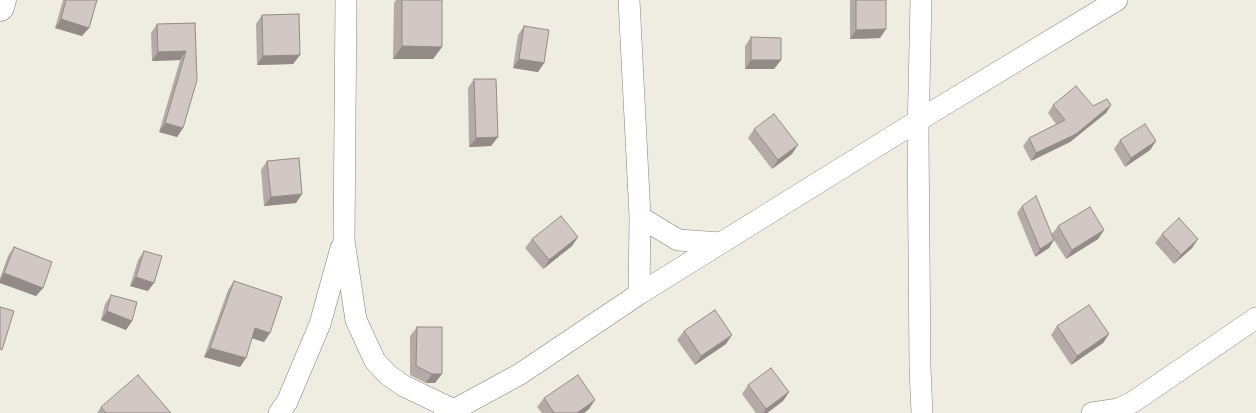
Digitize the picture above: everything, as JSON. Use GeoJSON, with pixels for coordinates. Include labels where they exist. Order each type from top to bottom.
{"type":"FeatureCollection","features":[{"type":"Feature","properties":{"kind":"street"},"geometry":{"type":"LineString","coordinates":[[0,6],[2,0]]}},
{"type":"Feature","properties":{"kind":"street"},"geometry":{"type":"LineString","coordinates":[[346,0],[344,241],[356,320],[375,361],[388,375],[449,411],[520,374],[639,294],[919,120],[1117,0]]}},
{"type":"Feature","properties":{"kind":"street"},"geometry":{"type":"LineString","coordinates":[[629,0],[640,217],[639,294]]}},
{"type":"Feature","properties":{"kind":"street"},"geometry":{"type":"LineString","coordinates":[[921,0],[919,120],[922,413]]}},
{"type":"Feature","properties":{"kind":"street"},"geometry":{"type":"LineString","coordinates":[[640,217],[678,240],[721,243]]}},
{"type":"Feature","properties":{"kind":"street"},"geometry":{"type":"LineString","coordinates":[[279,413],[287,402],[320,324],[344,241]]}},
{"type":"Feature","properties":{"kind":"street"},"geometry":{"type":"LineString","coordinates":[[1092,413],[1119,409],[1133,402],[1256,318]]}},
{"type":"Feature","properties":{"kind":"building"},"geometry":{"type":"Polygon","coordinates":[[[66,0],[97,0],[89,28],[61,19],[66,0]]]}},
{"type":"Feature","properties":{"kind":"building"},"geometry":{"type":"Polygon","coordinates":[[[402,0],[442,0],[442,47],[402,46],[402,0]]]}},
{"type":"Feature","properties":{"kind":"building"},"geometry":{"type":"Polygon","coordinates":[[[856,0],[886,0],[886,29],[856,30],[856,0]]]}},
{"type":"Feature","properties":{"kind":"building"},"geometry":{"type":"Polygon","coordinates":[[[299,14],[300,55],[263,56],[262,15],[299,14]]]}},
{"type":"Feature","properties":{"kind":"building"},"geometry":{"type":"Polygon","coordinates":[[[195,23],[197,80],[183,128],[165,123],[186,51],[158,52],[157,24],[195,23]]]}},
{"type":"Feature","properties":{"kind":"building"},"geometry":{"type":"Polygon","coordinates":[[[524,26],[549,30],[544,63],[519,59],[524,26]]]}},
{"type":"Feature","properties":{"kind":"building"},"geometry":{"type":"Polygon","coordinates":[[[751,37],[781,38],[781,60],[751,60],[751,37]]]}},
{"type":"Feature","properties":{"kind":"building"},"geometry":{"type":"Polygon","coordinates":[[[474,79],[496,79],[498,137],[476,138],[474,79]]]}},
{"type":"Feature","properties":{"kind":"building"},"geometry":{"type":"Polygon","coordinates":[[[1076,86],[1093,106],[1107,99],[1111,105],[1076,134],[1036,153],[1029,138],[1065,120],[1053,105],[1076,86]]]}},
{"type":"Feature","properties":{"kind":"building"},"geometry":{"type":"Polygon","coordinates":[[[774,114],[798,145],[778,160],[754,129],[774,114]]]}},
{"type":"Feature","properties":{"kind":"building"},"geometry":{"type":"Polygon","coordinates":[[[1145,124],[1156,141],[1131,158],[1120,140],[1145,124]]]}},
{"type":"Feature","properties":{"kind":"building"},"geometry":{"type":"Polygon","coordinates":[[[299,158],[302,194],[271,197],[267,161],[299,158]]]}},
{"type":"Feature","properties":{"kind":"building"},"geometry":{"type":"Polygon","coordinates":[[[1036,196],[1054,240],[1040,249],[1022,206],[1036,196]]]}},
{"type":"Feature","properties":{"kind":"building"},"geometry":{"type":"Polygon","coordinates":[[[1090,207],[1104,230],[1072,250],[1058,226],[1090,207]]]}},
{"type":"Feature","properties":{"kind":"building"},"geometry":{"type":"Polygon","coordinates":[[[561,216],[578,237],[549,260],[532,239],[561,216]]]}},
{"type":"Feature","properties":{"kind":"building"},"geometry":{"type":"Polygon","coordinates":[[[1179,218],[1198,239],[1181,255],[1162,234],[1179,218]]]}},
{"type":"Feature","properties":{"kind":"building"},"geometry":{"type":"Polygon","coordinates":[[[14,247],[52,262],[43,288],[4,273],[14,247]]]}},
{"type":"Feature","properties":{"kind":"building"},"geometry":{"type":"Polygon","coordinates":[[[144,251],[162,256],[154,283],[136,277],[144,251]]]}},
{"type":"Feature","properties":{"kind":"building"},"geometry":{"type":"Polygon","coordinates":[[[234,281],[282,297],[270,333],[255,328],[246,358],[210,348],[234,281]]]}},
{"type":"Feature","properties":{"kind":"building"},"geometry":{"type":"Polygon","coordinates":[[[111,295],[137,302],[132,321],[107,311],[111,295]]]}},
{"type":"Feature","properties":{"kind":"building"},"geometry":{"type":"Polygon","coordinates":[[[1089,305],[1109,334],[1077,356],[1057,326],[1089,305]]]}},
{"type":"Feature","properties":{"kind":"building"},"geometry":{"type":"Polygon","coordinates":[[[0,307],[14,311],[2,350],[0,349],[0,307]]]}},
{"type":"Feature","properties":{"kind":"building"},"geometry":{"type":"Polygon","coordinates":[[[715,310],[732,335],[701,356],[684,331],[715,310]]]}},
{"type":"Feature","properties":{"kind":"building"},"geometry":{"type":"Polygon","coordinates":[[[417,327],[442,327],[442,374],[432,374],[416,366],[417,327]]]}},
{"type":"Feature","properties":{"kind":"building"},"geometry":{"type":"Polygon","coordinates":[[[771,368],[789,392],[766,409],[748,385],[771,368]]]}},
{"type":"Feature","properties":{"kind":"building"},"geometry":{"type":"Polygon","coordinates":[[[138,375],[171,413],[106,413],[101,407],[138,375]]]}},
{"type":"Feature","properties":{"kind":"building"},"geometry":{"type":"Polygon","coordinates":[[[578,375],[595,400],[577,413],[554,413],[544,398],[578,375]]]}}]}
